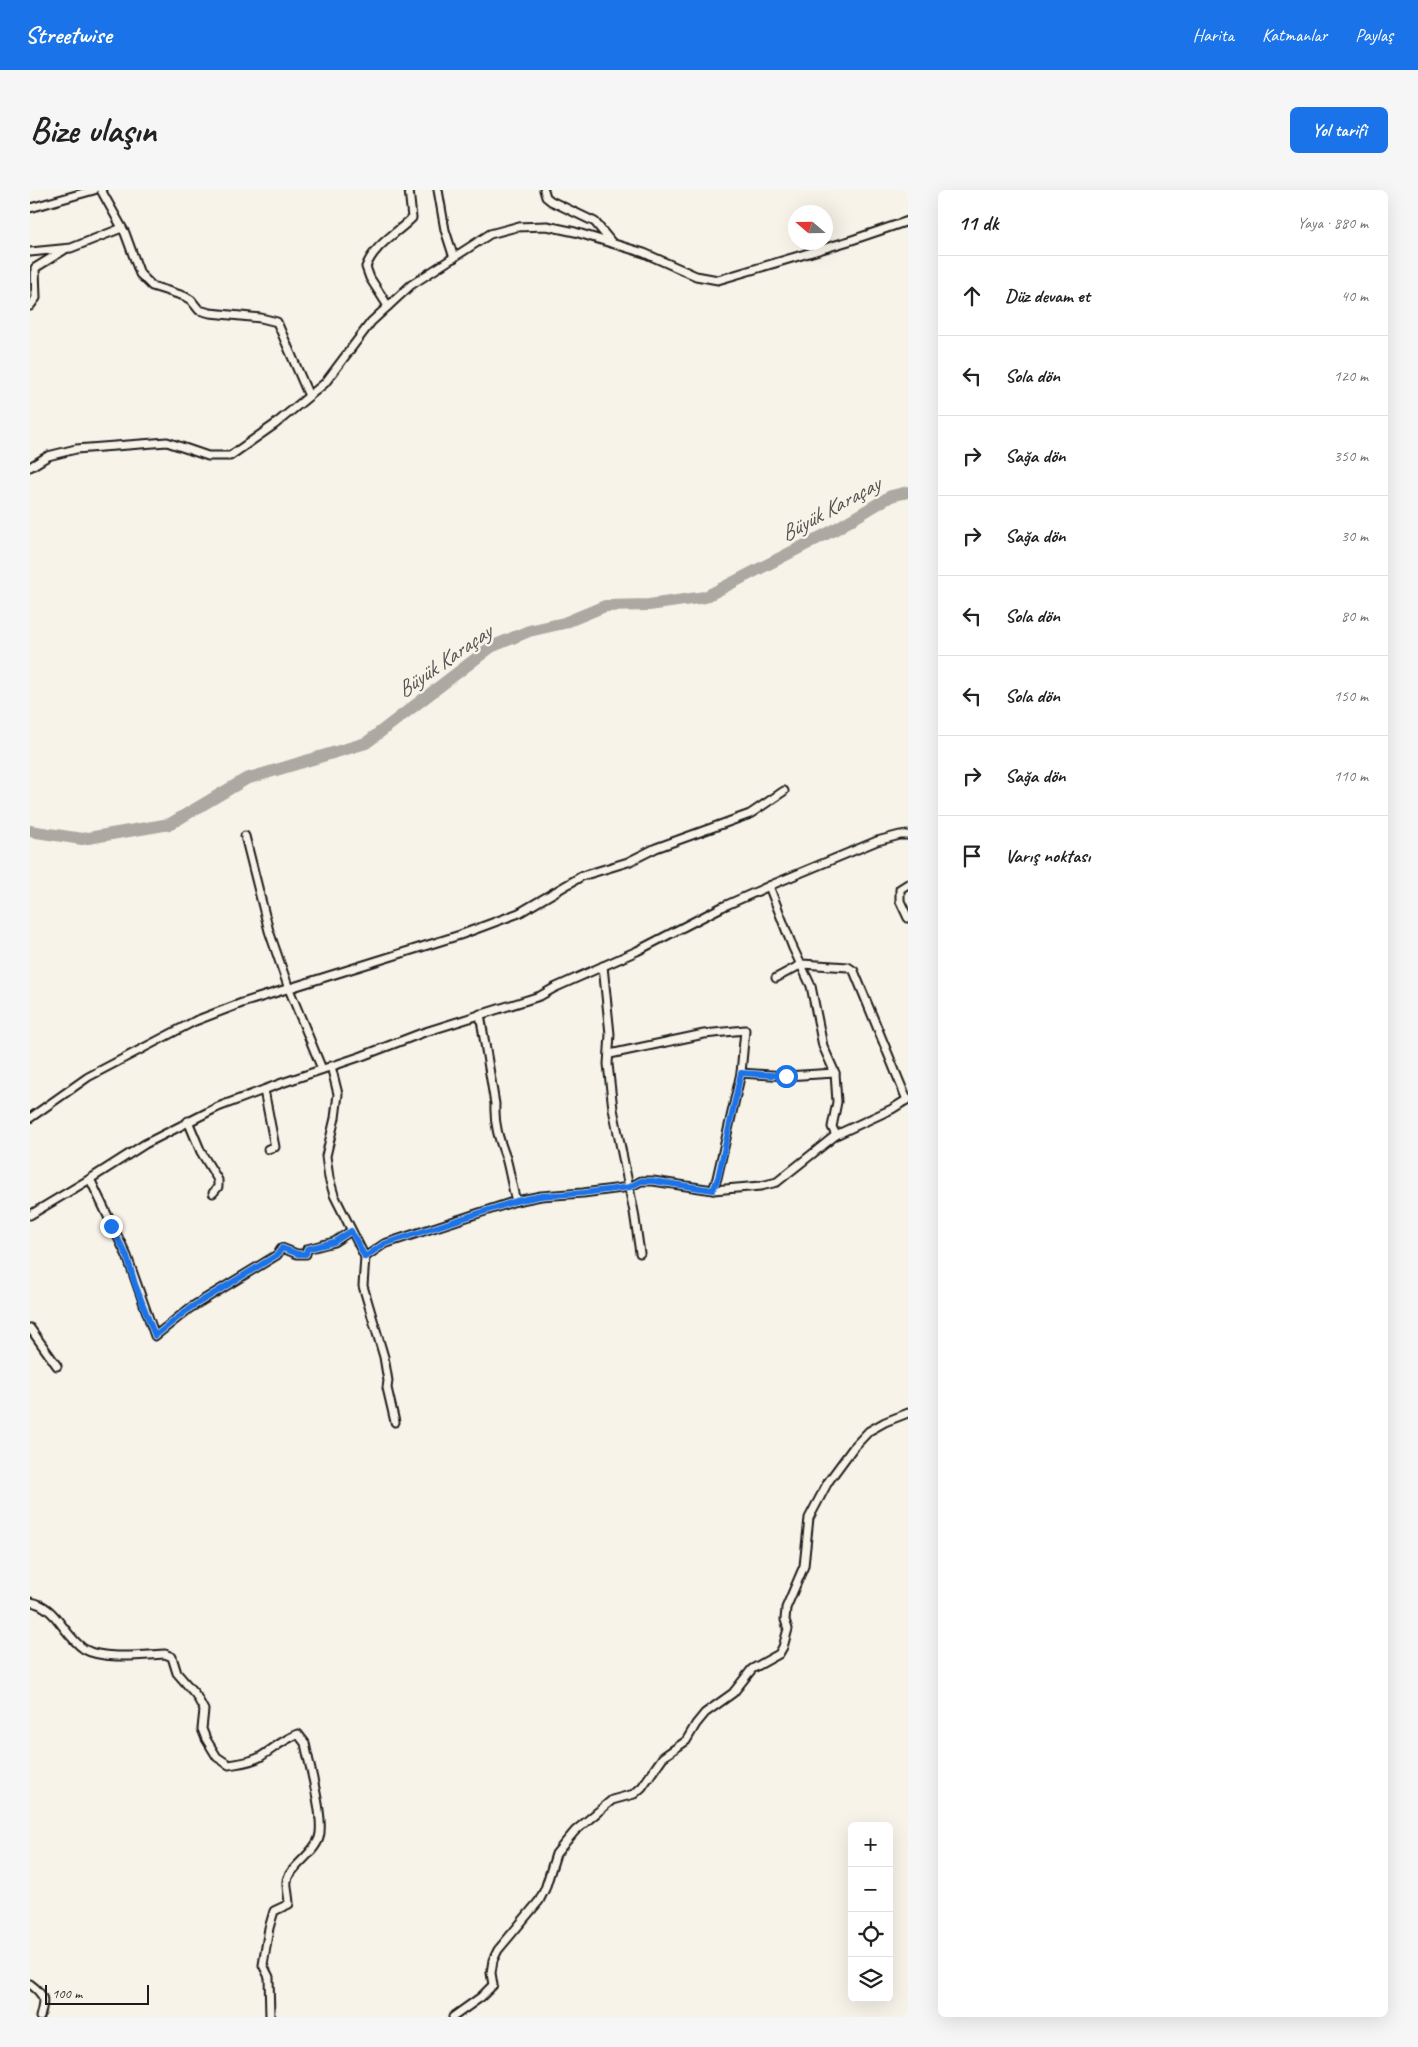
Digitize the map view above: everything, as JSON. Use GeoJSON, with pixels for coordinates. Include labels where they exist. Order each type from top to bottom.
{"type":"FeatureCollection","features":[{"type":"Feature","properties":{"kind":"street"},"geometry":{"type":"LineString","coordinates":[[30,208],[94,190]]}},
{"type":"Feature","properties":{"kind":"street"},"geometry":{"type":"LineString","coordinates":[[101,190],[122,228],[140,274],[152,286],[184,296],[191,300],[199,310],[204,312],[261,318],[277,322],[309,396]]}},
{"type":"Feature","properties":{"kind":"street"},"geometry":{"type":"LineString","coordinates":[[388,306],[370,278],[366,267],[369,259],[379,247],[412,218],[409,190]]}},
{"type":"Feature","properties":{"kind":"street"},"geometry":{"type":"LineString","coordinates":[[438,190],[445,230],[454,258]]}},
{"type":"Feature","properties":{"kind":"street"},"geometry":{"type":"LineString","coordinates":[[544,190],[546,197],[551,201],[595,222],[612,243]]}},
{"type":"Feature","properties":{"kind":"street"},"geometry":{"type":"LineString","coordinates":[[30,467],[48,456],[76,449],[167,442],[208,456],[230,456],[274,425],[325,383],[372,322],[411,285],[490,234],[516,227],[547,226],[575,232],[644,253],[696,276],[718,280],[849,242],[908,220]]}},
{"type":"Feature","properties":{"kind":"street"},"geometry":{"type":"LineString","coordinates":[[30,306],[36,298],[34,287],[35,268],[67,248],[122,228]]}},
{"type":"Feature","properties":{"kind":"street"},"geometry":{"type":"LineString","coordinates":[[30,252],[67,248]]}},
{"type":"Feature","properties":{"kind":"street"},"geometry":{"type":"LineString","coordinates":[[30,1118],[88,1077],[195,1021],[242,1003],[460,935],[519,913],[582,876],[628,862],[656,848],[750,814],[784,791]]}},
{"type":"Feature","properties":{"kind":"street"},"geometry":{"type":"LineString","coordinates":[[30,1215],[144,1144],[218,1107],[362,1056],[422,1032],[540,996],[652,944],[722,907],[769,886],[877,841],[900,835],[908,835]]}},
{"type":"Feature","properties":{"kind":"street"},"geometry":{"type":"LineString","coordinates":[[245,836],[269,932],[289,989],[322,1069]]}},
{"type":"Feature","properties":{"kind":"street"},"geometry":{"type":"LineString","coordinates":[[908,884],[900,889],[900,901],[908,918]]}},
{"type":"Feature","properties":{"kind":"street"},"geometry":{"type":"LineString","coordinates":[[769,886],[793,948],[811,986],[823,1046],[835,1073],[837,1102],[832,1127],[836,1134]]}},
{"type":"Feature","properties":{"kind":"street"},"geometry":{"type":"LineString","coordinates":[[365,1257],[384,1244],[516,1201],[541,1196],[630,1187],[641,1181],[713,1190],[761,1186],[777,1182],[836,1134],[908,1100],[854,971],[848,967],[802,964],[776,978]]}},
{"type":"Feature","properties":{"kind":"street"},"geometry":{"type":"LineString","coordinates":[[603,966],[610,1054],[608,1064],[613,1109],[630,1187],[640,1253]]}},
{"type":"Feature","properties":{"kind":"street"},"geometry":{"type":"LineString","coordinates":[[480,1014],[495,1104],[494,1119],[497,1137],[506,1158],[516,1201]]}},
{"type":"Feature","properties":{"kind":"street"},"geometry":{"type":"LineString","coordinates":[[610,1054],[704,1034],[744,1030],[741,1073],[718,1178],[713,1190]]}},
{"type":"Feature","properties":{"kind":"street"},"geometry":{"type":"LineString","coordinates":[[331,1066],[338,1094],[335,1118],[326,1156],[327,1168],[334,1195],[365,1257],[363,1286],[384,1357],[388,1381],[387,1388],[395,1422]]}},
{"type":"Feature","properties":{"kind":"street"},"geometry":{"type":"LineString","coordinates":[[741,1073],[786,1076],[835,1073]]}},
{"type":"Feature","properties":{"kind":"street"},"geometry":{"type":"LineString","coordinates":[[264,1090],[275,1147],[268,1149]]}},
{"type":"Feature","properties":{"kind":"street"},"geometry":{"type":"LineString","coordinates":[[188,1121],[201,1152],[218,1180],[218,1187],[213,1192]]}},
{"type":"Feature","properties":{"kind":"street"},"geometry":{"type":"LineString","coordinates":[[90,1179],[127,1256],[135,1284],[155,1336],[190,1308],[277,1255],[282,1248],[298,1254],[306,1254],[307,1249],[334,1242],[351,1231]]}},
{"type":"Feature","properties":{"kind":"street"},"geometry":{"type":"LineString","coordinates":[[30,1328],[57,1366]]}},
{"type":"Feature","properties":{"kind":"street"},"geometry":{"type":"LineString","coordinates":[[453,2017],[481,1997],[493,1985],[491,1973],[493,1960],[498,1950],[539,1901],[545,1889],[556,1854],[575,1832],[612,1800],[634,1794],[642,1787],[663,1757],[686,1741],[705,1713],[732,1693],[752,1669],[779,1654],[788,1629],[785,1620],[786,1608],[804,1566],[809,1518],[828,1482],[853,1448],[869,1432],[885,1422],[908,1413]]}},
{"type":"Feature","properties":{"kind":"street"},"geometry":{"type":"LineString","coordinates":[[30,1602],[52,1612],[66,1632],[85,1649],[102,1655],[165,1654],[172,1657],[177,1673],[196,1695],[204,1710],[202,1730],[206,1739],[217,1757],[229,1765],[260,1757],[289,1737],[298,1734],[305,1743],[319,1814],[320,1836],[315,1848],[290,1875],[287,1882],[289,1904],[274,1911],[269,1928],[263,1965],[269,1977],[270,2017]]}},
{"type":"Feature","properties":{"kind":"street"},"geometry":{"type":"LineString","coordinates":[[30,1984],[40,1991],[44,1998],[40,2017]]}},
{"type":"Feature","properties":{"kind":"waterway","name":"Büyük Karaçay"},"geometry":{"type":"LineString","coordinates":[[30,831],[82,839],[170,824],[246,779],[366,743],[491,647],[529,631],[564,623],[605,606],[649,605],[705,597],[834,530],[891,496],[908,492]]}},
{"type":"Feature","properties":{"kind":"route"},"geometry":{"type":"LineString","coordinates":[[111,1226],[127,1256],[135,1284],[155,1336],[190,1308],[277,1255],[282,1248],[298,1254],[306,1254],[307,1249],[334,1242],[351,1231],[365,1257],[384,1244],[516,1201],[541,1196],[630,1187],[641,1181],[672,1183],[713,1190],[718,1178],[741,1073],[786,1076]]}}]}
